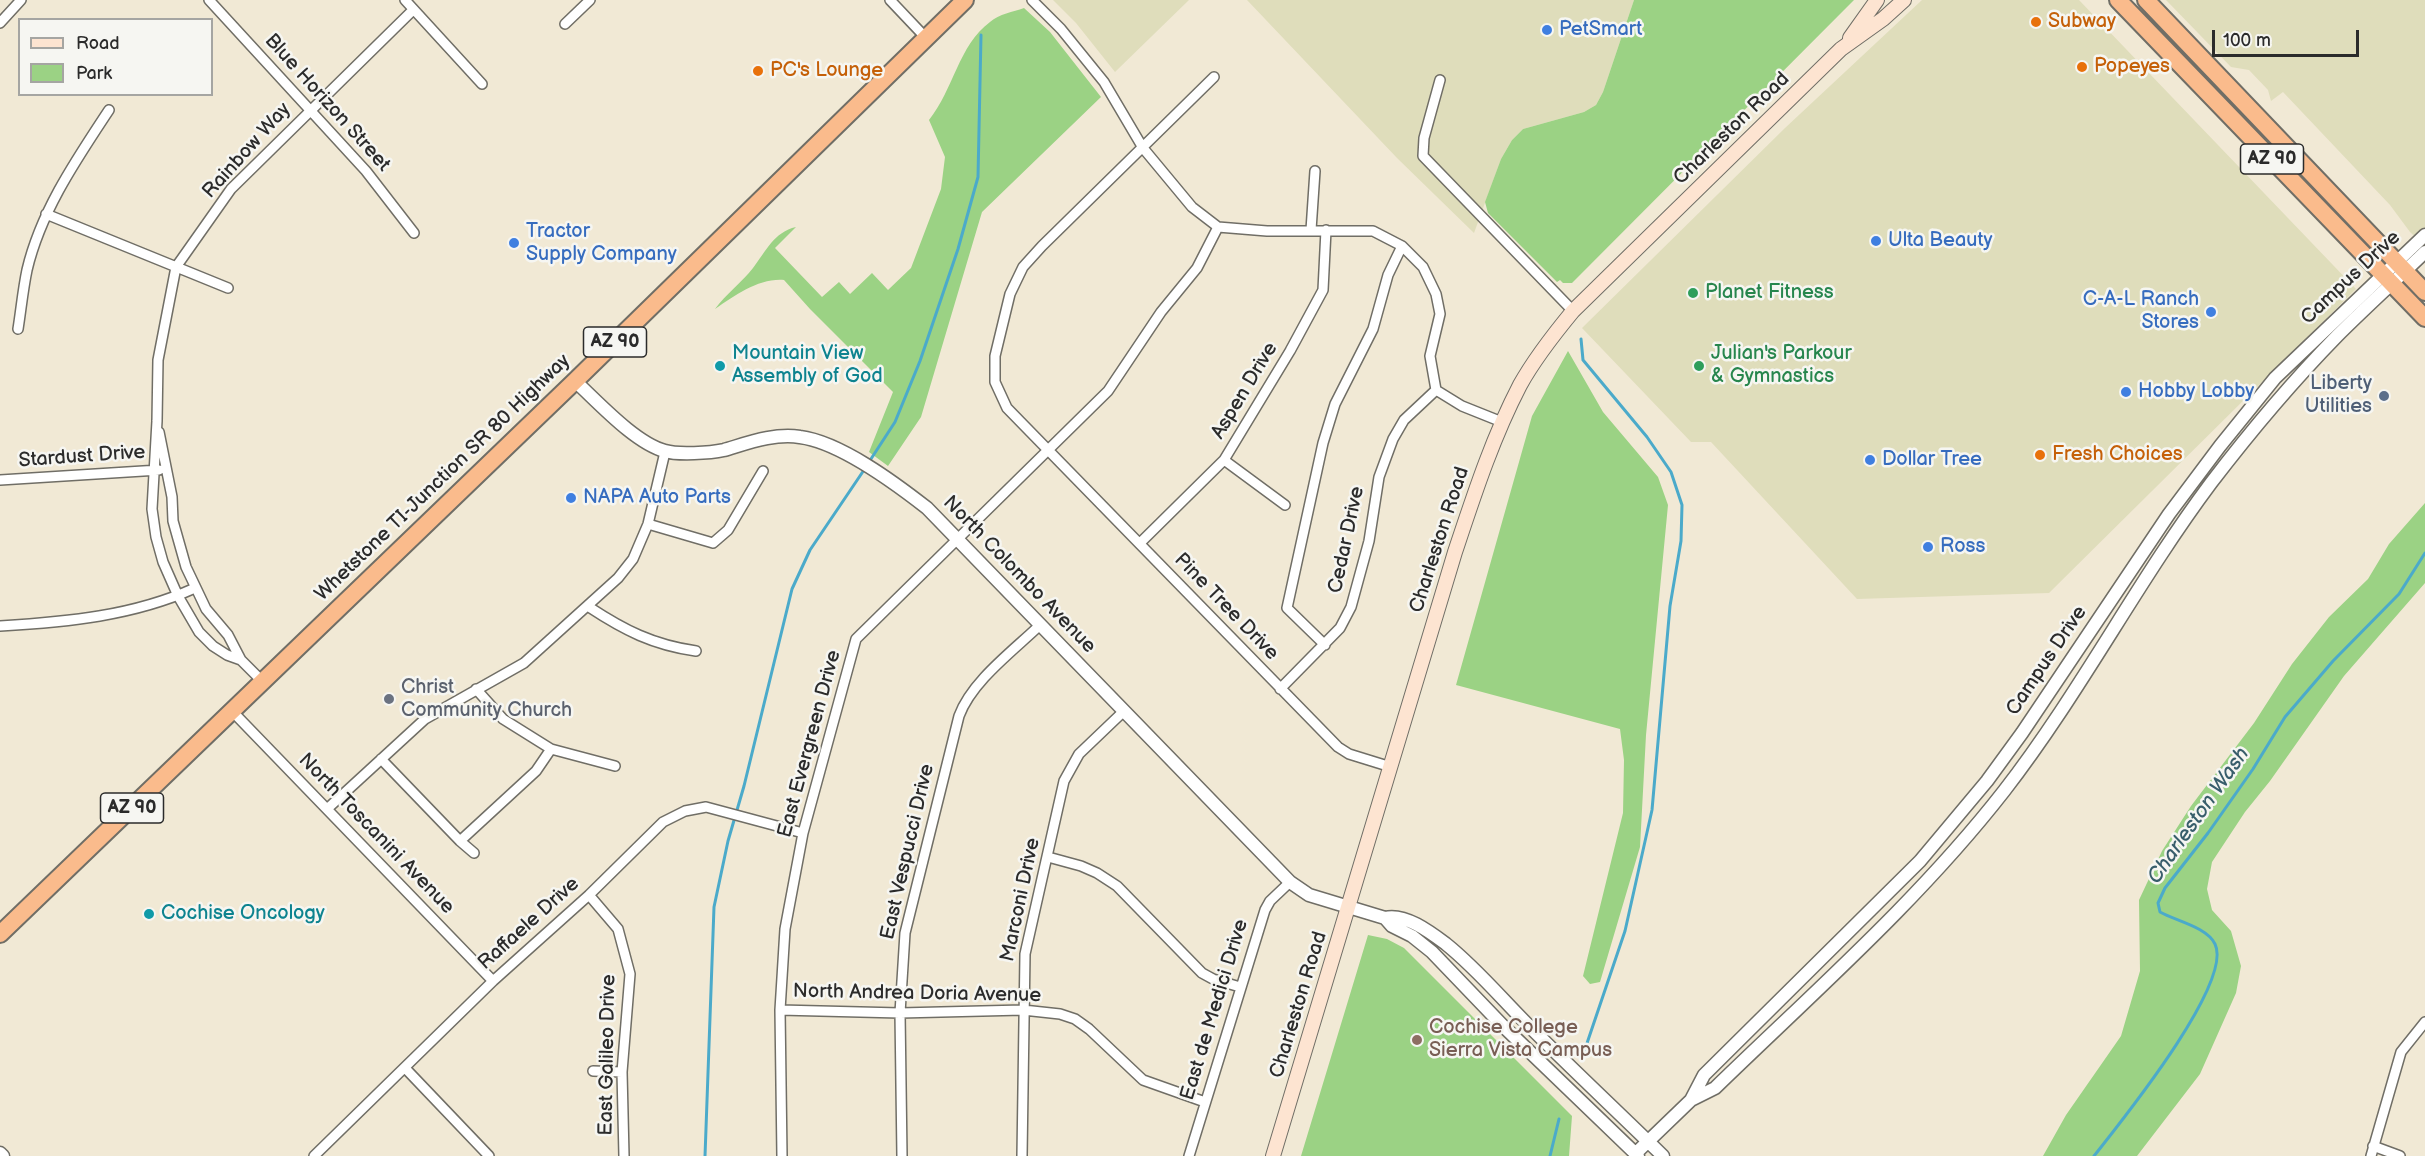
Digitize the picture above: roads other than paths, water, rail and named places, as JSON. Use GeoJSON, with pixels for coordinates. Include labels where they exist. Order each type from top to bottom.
{"type":"FeatureCollection","features":[{"type":"Feature","properties":{"kind":"highway","name":"Whetstone TI-Junction SR 80 Highway"},"geometry":{"type":"LineString","coordinates":[[0,934],[575,381],[965,0]]}},
{"type":"Feature","properties":{"kind":"highway","name":"AZ 90"},"geometry":{"type":"LineString","coordinates":[[2118,0],[2425,318]]}},
{"type":"Feature","properties":{"kind":"highway","name":"AZ 90"},"geometry":{"type":"LineString","coordinates":[[2145,0],[2425,292]]}},
{"type":"Feature","properties":{"kind":"main road","name":"Charleston Road"},"geometry":{"type":"LineString","coordinates":[[1841,50],[1877,0]]}},
{"type":"Feature","properties":{"kind":"main road","name":"Charleston Road"},"geometry":{"type":"LineString","coordinates":[[1273,1156],[1483,466],[1521,384],[1546,344],[1573,311],[1841,50],[1883,19],[1904,0]]}},
{"type":"Feature","properties":{"kind":"street"},"geometry":{"type":"LineString","coordinates":[[0,23],[21,0]]}},
{"type":"Feature","properties":{"kind":"street","name":"Blue Horizon Street"},"geometry":{"type":"LineString","coordinates":[[209,0],[366,171],[414,233]]}},
{"type":"Feature","properties":{"kind":"street"},"geometry":{"type":"LineString","coordinates":[[405,0],[482,84]]}},
{"type":"Feature","properties":{"kind":"street"},"geometry":{"type":"LineString","coordinates":[[565,24],[590,0]]}},
{"type":"Feature","properties":{"kind":"street"},"geometry":{"type":"LineString","coordinates":[[890,0],[926,38]]}},
{"type":"Feature","properties":{"kind":"street"},"geometry":{"type":"LineString","coordinates":[[1032,0],[1061,29],[1104,82],[1143,148],[1192,207],[1218,228],[1267,231],[1373,231],[1402,246],[1423,267],[1436,294],[1440,314],[1430,356],[1436,390],[1462,406],[1502,422]]}},
{"type":"Feature","properties":{"kind":"street","name":"Rainbow Way"},"geometry":{"type":"LineString","coordinates":[[241,660],[227,656],[213,646],[200,632],[178,596],[163,562],[156,537],[152,509],[158,360],[176,267],[231,189],[413,10]]}},
{"type":"Feature","properties":{"kind":"street"},"geometry":{"type":"LineString","coordinates":[[1143,148],[1214,77]]}},
{"type":"Feature","properties":{"kind":"street"},"geometry":{"type":"LineString","coordinates":[[1440,80],[1424,138],[1424,156],[1573,311]]}},
{"type":"Feature","properties":{"kind":"street"},"geometry":{"type":"LineString","coordinates":[[18,329],[27,270],[46,214],[77,159],[109,110]]}},
{"type":"Feature","properties":{"kind":"street","name":"Pine Tree Drive"},"geometry":{"type":"LineString","coordinates":[[1143,148],[1023,267],[1010,294],[995,356],[995,382],[1007,408],[1338,747],[1349,754],[1391,767]]}},
{"type":"Feature","properties":{"kind":"street"},"geometry":{"type":"LineString","coordinates":[[1311,230],[1315,171]]}},
{"type":"Feature","properties":{"kind":"street"},"geometry":{"type":"LineString","coordinates":[[46,214],[228,288]]}},
{"type":"Feature","properties":{"kind":"street","name":"East Evergreen Drive"},"geometry":{"type":"LineString","coordinates":[[782,1156],[780,1010],[785,929],[803,833],[856,639],[1108,391],[1161,312],[1197,268],[1218,228]]}},
{"type":"Feature","properties":{"kind":"street","name":"Aspen Drive"},"geometry":{"type":"LineString","coordinates":[[1140,543],[1224,460],[1290,351],[1323,290],[1326,230]]}},
{"type":"Feature","properties":{"kind":"street","name":"Campus Drive"},"geometry":{"type":"LineString","coordinates":[[1691,1100],[1704,1074],[1912,869],[1962,812],[2022,733],[2169,514],[2275,378],[2401,267],[2425,235]]}},
{"type":"Feature","properties":{"kind":"street"},"geometry":{"type":"LineString","coordinates":[[1325,645],[1287,608],[1326,433],[1335,404],[1373,328],[1388,275],[1402,246]]}},
{"type":"Feature","properties":{"kind":"street","name":"Campus Drive"},"geometry":{"type":"LineString","coordinates":[[2401,267],[2425,252]]}},
{"type":"Feature","properties":{"kind":"street","name":"Campus Drive"},"geometry":{"type":"LineString","coordinates":[[1636,1155],[1691,1100],[1721,1083],[1869,940],[1958,847],[2034,750],[2211,484],[2256,426],[2388,279]]}},
{"type":"Feature","properties":{"kind":"street","name":"North Colombo Avenue"},"geometry":{"type":"LineString","coordinates":[[575,381],[621,424],[665,452],[714,452],[772,437],[800,437],[825,444],[892,481],[927,508],[1290,882],[1309,895],[1385,918],[1394,916],[1413,924],[1444,943],[1464,959],[1663,1156]]}},
{"type":"Feature","properties":{"kind":"street","name":"Cedar Drive"},"geometry":{"type":"LineString","coordinates":[[1280,689],[1340,628],[1351,607],[1369,541],[1379,477],[1393,439],[1404,420],[1436,390]]}},
{"type":"Feature","properties":{"kind":"street","name":"Rainbow Way"},"geometry":{"type":"LineString","coordinates":[[157,421],[179,545],[195,588],[206,609],[228,635],[241,660],[262,681]]}},
{"type":"Feature","properties":{"kind":"street"},"geometry":{"type":"LineString","coordinates":[[327,809],[425,719],[524,663],[618,578],[633,559],[648,524],[665,452]]}},
{"type":"Feature","properties":{"kind":"street"},"geometry":{"type":"LineString","coordinates":[[1224,460],[1285,505]]}},
{"type":"Feature","properties":{"kind":"street","name":"Stardust Drive"},"geometry":{"type":"LineString","coordinates":[[0,480],[166,470]]}},
{"type":"Feature","properties":{"kind":"street"},"geometry":{"type":"LineString","coordinates":[[648,524],[713,543],[728,530],[763,471]]}},
{"type":"Feature","properties":{"kind":"street"},"geometry":{"type":"LineString","coordinates":[[0,626],[59,622],[124,613],[178,596],[195,588]]}},
{"type":"Feature","properties":{"kind":"street"},"geometry":{"type":"LineString","coordinates":[[588,607],[618,626],[644,638],[669,647],[696,651]]}},
{"type":"Feature","properties":{"kind":"street","name":"East Vespucci Drive"},"geometry":{"type":"LineString","coordinates":[[903,1156],[900,1013],[905,933],[959,716],[964,702],[975,688],[1040,625]]}},
{"type":"Feature","properties":{"kind":"street"},"geometry":{"type":"LineString","coordinates":[[476,689],[503,719],[551,749],[615,766]]}},
{"type":"Feature","properties":{"kind":"street","name":"North Toscanini Avenue"},"geometry":{"type":"LineString","coordinates":[[232,711],[493,981]]}},
{"type":"Feature","properties":{"kind":"street","name":"Marconi Drive"},"geometry":{"type":"LineString","coordinates":[[1022,1156],[1025,954],[1064,781],[1079,754],[1124,711]]}},
{"type":"Feature","properties":{"kind":"street"},"geometry":{"type":"LineString","coordinates":[[460,841],[536,771],[551,749]]}},
{"type":"Feature","properties":{"kind":"street"},"geometry":{"type":"LineString","coordinates":[[381,759],[474,853]]}},
{"type":"Feature","properties":{"kind":"street","name":"Raffaele Drive"},"geometry":{"type":"LineString","coordinates":[[314,1156],[493,981],[589,895],[663,822],[685,810],[706,807],[803,833]]}},
{"type":"Feature","properties":{"kind":"street"},"geometry":{"type":"LineString","coordinates":[[1048,857],[1097,873],[1117,886],[1202,973],[1213,979],[1240,987]]}},
{"type":"Feature","properties":{"kind":"street","name":"East de Medici Drive"},"geometry":{"type":"LineString","coordinates":[[1189,1156],[1265,910],[1290,882]]}},
{"type":"Feature","properties":{"kind":"street","name":"East Galileo Drive"},"geometry":{"type":"LineString","coordinates":[[589,895],[618,929],[630,974],[622,1072],[624,1156]]}},
{"type":"Feature","properties":{"kind":"street","name":"North Colombo Avenue"},"geometry":{"type":"LineString","coordinates":[[1385,918],[1392,926],[1412,936],[1432,952],[1503,1026],[1636,1155]]}},
{"type":"Feature","properties":{"kind":"street","name":"North Andrea Doria Avenue"},"geometry":{"type":"LineString","coordinates":[[780,1010],[900,1013],[1023,1010],[1060,1014],[1075,1019],[1089,1029],[1143,1080],[1205,1102]]}},
{"type":"Feature","properties":{"kind":"street"},"geometry":{"type":"LineString","coordinates":[[2371,1156],[2401,1052],[2425,1022]]}},
{"type":"Feature","properties":{"kind":"street"},"geometry":{"type":"LineString","coordinates":[[405,1068],[489,1156]]}},
{"type":"Feature","properties":{"kind":"street"},"geometry":{"type":"LineString","coordinates":[[593,1071],[622,1072]]}},
{"type":"Feature","properties":{"kind":"street"},"geometry":{"type":"LineString","coordinates":[[2373,1146],[2400,1156]]}},
{"type":"Feature","properties":{"kind":"waterway"},"geometry":{"type":"LineString","coordinates":[[869,462],[895,422],[920,361],[958,249],[978,177],[981,35]]}},
{"type":"Feature","properties":{"kind":"waterway"},"geometry":{"type":"LineString","coordinates":[[1581,339],[1583,360],[1647,437],[1671,472],[1682,505],[1681,541],[1670,606],[1652,810],[1625,931],[1583,1055]]}},
{"type":"Feature","properties":{"kind":"waterway"},"geometry":{"type":"LineString","coordinates":[[705,1156],[714,907],[728,841],[744,786],[792,589],[810,550],[866,467]]}},
{"type":"Feature","properties":{"kind":"waterway","name":"Charleston Wash"},"geometry":{"type":"LineString","coordinates":[[2094,1156],[2148,1085],[2192,1020],[2208,989],[2216,963],[2215,944],[2211,938],[2198,929],[2160,912],[2158,903],[2165,888],[2208,833],[2253,769],[2285,717],[2333,661],[2399,594],[2425,553]]}},
{"type":"Feature","properties":{"kind":"waterway"},"geometry":{"type":"LineString","coordinates":[[1550,1156],[1559,1119]]}},
{"type":"Feature","properties":{"kind":"place","name":"Subway"},"geometry":{"type":"Point","coordinates":[2036,22]}},
{"type":"Feature","properties":{"kind":"place","name":"PetSmart"},"geometry":{"type":"Point","coordinates":[1547,30]}},
{"type":"Feature","properties":{"kind":"place","name":"Popeyes"},"geometry":{"type":"Point","coordinates":[2082,67]}},
{"type":"Feature","properties":{"kind":"place","name":"PC's Lounge"},"geometry":{"type":"Point","coordinates":[758,71]}},
{"type":"Feature","properties":{"kind":"place","name":"Ulta Beauty"},"geometry":{"type":"Point","coordinates":[1876,241]}},
{"type":"Feature","properties":{"kind":"place","name":"Tractor Supply Company"},"geometry":{"type":"Point","coordinates":[514,243]}},
{"type":"Feature","properties":{"kind":"place","name":"Planet Fitness"},"geometry":{"type":"Point","coordinates":[1693,293]}},
{"type":"Feature","properties":{"kind":"place","name":"C-A-L Ranch Stores"},"geometry":{"type":"Point","coordinates":[2211,312]}},
{"type":"Feature","properties":{"kind":"place","name":"Mountain View Assembly of God"},"geometry":{"type":"Point","coordinates":[720,366]}},
{"type":"Feature","properties":{"kind":"place","name":"Julian's Parkour & Gymnastics"},"geometry":{"type":"Point","coordinates":[1699,366]}},
{"type":"Feature","properties":{"kind":"place","name":"Hobby Lobby"},"geometry":{"type":"Point","coordinates":[2126,392]}},
{"type":"Feature","properties":{"kind":"place","name":"Liberty Utilities"},"geometry":{"type":"Point","coordinates":[2384,396]}},
{"type":"Feature","properties":{"kind":"place","name":"Fresh Choices"},"geometry":{"type":"Point","coordinates":[2040,455]}},
{"type":"Feature","properties":{"kind":"place","name":"Dollar Tree"},"geometry":{"type":"Point","coordinates":[1870,460]}},
{"type":"Feature","properties":{"kind":"place","name":"NAPA Auto Parts"},"geometry":{"type":"Point","coordinates":[571,498]}},
{"type":"Feature","properties":{"kind":"place","name":"Ross"},"geometry":{"type":"Point","coordinates":[1928,547]}},
{"type":"Feature","properties":{"kind":"place","name":"Christ Community Church"},"geometry":{"type":"Point","coordinates":[389,699]}},
{"type":"Feature","properties":{"kind":"place","name":"Cochise Oncology"},"geometry":{"type":"Point","coordinates":[149,914]}},
{"type":"Feature","properties":{"kind":"place","name":"Cochise College Sierra Vista Campus"},"geometry":{"type":"Point","coordinates":[1417,1040]}}]}
